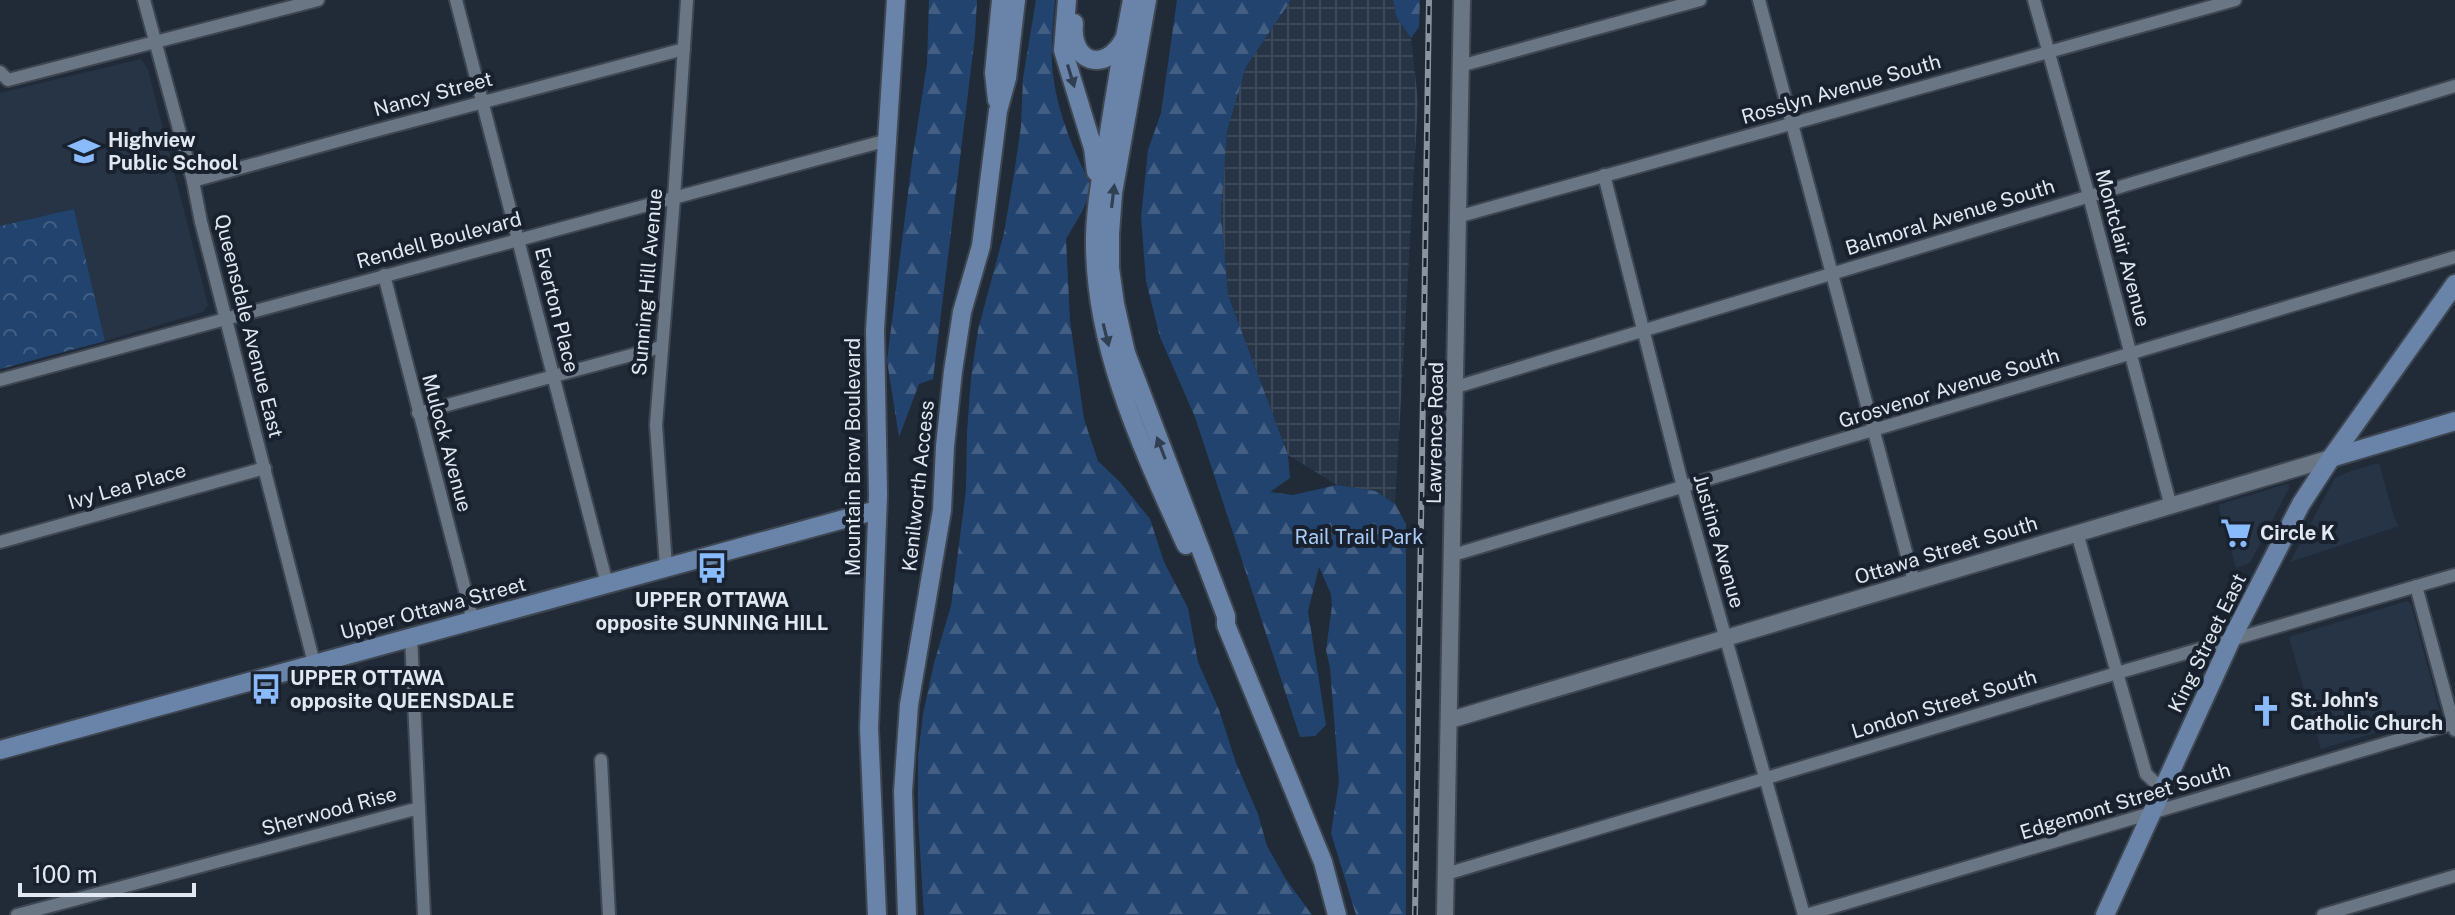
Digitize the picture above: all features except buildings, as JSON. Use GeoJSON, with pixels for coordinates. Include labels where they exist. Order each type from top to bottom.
{"type":"FeatureCollection","features":[{"type":"Feature","properties":{"kind":"main road","name":"Mountain Brow Boulevard"},"geometry":{"type":"LineString","coordinates":[[877,915],[869,728],[877,510],[875,330],[896,0]]}},
{"type":"Feature","properties":{"kind":"main road","name":"Kenilworth Access"},"geometry":{"type":"LineString","coordinates":[[998,111],[994,73],[1001,0]]}},
{"type":"Feature","properties":{"kind":"main road","name":"Kenilworth Access"},"geometry":{"type":"LineString","coordinates":[[907,915],[903,792],[909,705],[942,510],[953,371],[962,312],[981,246],[1016,0]]}},
{"type":"Feature","properties":{"kind":"main road"},"geometry":{"type":"LineString","coordinates":[[1067,0],[1063,50],[1093,148],[1097,205],[1095,261],[1100,312],[1117,376],[1161,491],[1219,619],[1226,625]]}},
{"type":"Feature","properties":{"kind":"main road"},"geometry":{"type":"LineString","coordinates":[[1078,0],[1073,40],[1084,56],[1097,60],[1109,57],[1125,37]]}},
{"type":"Feature","properties":{"kind":"main road"},"geometry":{"type":"LineString","coordinates":[[1097,205],[1132,0]]}},
{"type":"Feature","properties":{"kind":"main road"},"geometry":{"type":"LineString","coordinates":[[1147,0],[1113,193],[1110,234],[1113,292],[1126,353],[1226,616],[1226,625],[1323,862],[1337,915]]}},
{"type":"Feature","properties":{"kind":"main road","name":"King Street East"},"geometry":{"type":"LineString","coordinates":[[2105,915],[2231,640],[2301,504],[2455,284]]}},
{"type":"Feature","properties":{"kind":"main road","name":"Ottawa Street South"},"geometry":{"type":"LineString","coordinates":[[2331,458],[2455,421]]}},
{"type":"Feature","properties":{"kind":"main road","name":"Upper Ottawa Street"},"geometry":{"type":"LineString","coordinates":[[0,750],[877,510]]}},
{"type":"Feature","properties":{"kind":"street","name":"Queensdale Avenue East"},"geometry":{"type":"LineString","coordinates":[[144,0],[193,181],[314,663]]}},
{"type":"Feature","properties":{"kind":"street"},"geometry":{"type":"LineString","coordinates":[[5,76],[155,43],[318,0]]}},
{"type":"Feature","properties":{"kind":"street","name":"Everton Place"},"geometry":{"type":"LineString","coordinates":[[456,0],[607,584]]}},
{"type":"Feature","properties":{"kind":"street","name":"Sunning Hill Avenue"},"geometry":{"type":"LineString","coordinates":[[666,567],[656,425],[687,0]]}},
{"type":"Feature","properties":{"kind":"street","name":"Lawrence Road"},"geometry":{"type":"LineString","coordinates":[[1445,915],[1462,0]]}},
{"type":"Feature","properties":{"kind":"street"},"geometry":{"type":"LineString","coordinates":[[1460,66],[1700,0]]}},
{"type":"Feature","properties":{"kind":"street"},"geometry":{"type":"LineString","coordinates":[[1759,0],[1914,582]]}},
{"type":"Feature","properties":{"kind":"street","name":"Montclair Avenue"},"geometry":{"type":"LineString","coordinates":[[2034,0],[2171,507]]}},
{"type":"Feature","properties":{"kind":"street","name":"Rosslyn Avenue South"},"geometry":{"type":"LineString","coordinates":[[1457,217],[2235,0]]}},
{"type":"Feature","properties":{"kind":"street","name":"Nancy Street"},"geometry":{"type":"LineString","coordinates":[[193,181],[684,49]]}},
{"type":"Feature","properties":{"kind":"street","name":"Balmoral Avenue South"},"geometry":{"type":"LineString","coordinates":[[1456,387],[2455,86]]}},
{"type":"Feature","properties":{"kind":"street","name":"Rendell Boulevard"},"geometry":{"type":"LineString","coordinates":[[0,380],[888,140]]}},
{"type":"Feature","properties":{"kind":"street","name":"Justine Avenue"},"geometry":{"type":"LineString","coordinates":[[1604,175],[1683,487],[1805,915]]}},
{"type":"Feature","properties":{"kind":"street","name":"Grosvenor Avenue South"},"geometry":{"type":"LineString","coordinates":[[1453,555],[2455,257]]}},
{"type":"Feature","properties":{"kind":"street","name":"Mulock Avenue"},"geometry":{"type":"LineString","coordinates":[[384,275],[473,621]]}},
{"type":"Feature","properties":{"kind":"street"},"geometry":{"type":"LineString","coordinates":[[418,413],[661,347]]}},
{"type":"Feature","properties":{"kind":"street","name":"Ottawa Street South"},"geometry":{"type":"LineString","coordinates":[[1450,720],[2331,458]]}},
{"type":"Feature","properties":{"kind":"street","name":"Ivy Lea Place"},"geometry":{"type":"LineString","coordinates":[[0,542],[265,468]]}},
{"type":"Feature","properties":{"kind":"street"},"geometry":{"type":"LineString","coordinates":[[2077,533],[2146,774],[2162,789]]}},
{"type":"Feature","properties":{"kind":"street","name":"London Street South"},"geometry":{"type":"LineString","coordinates":[[1446,874],[2455,575]]}},
{"type":"Feature","properties":{"kind":"street"},"geometry":{"type":"LineString","coordinates":[[2416,586],[2454,726]]}},
{"type":"Feature","properties":{"kind":"street"},"geometry":{"type":"LineString","coordinates":[[411,637],[424,915]]}},
{"type":"Feature","properties":{"kind":"street","name":"Edgemont Street South"},"geometry":{"type":"LineString","coordinates":[[1805,915],[2454,726]]}},
{"type":"Feature","properties":{"kind":"street"},"geometry":{"type":"LineString","coordinates":[[601,760],[609,915]]}},
{"type":"Feature","properties":{"kind":"street","name":"Sherwood Rise"},"geometry":{"type":"LineString","coordinates":[[17,915],[419,808]]}},
{"type":"Feature","properties":{"kind":"street"},"geometry":{"type":"LineString","coordinates":[[2323,915],[2455,876]]}},
{"type":"Feature","properties":{"kind":"shaded area"},"geometry":{"type":"Polygon","coordinates":[[[1291,0],[1393,0],[1396,16],[1411,38],[1418,101],[1395,504],[1375,491],[1337,485],[1288,455],[1228,295],[1221,213],[1227,131],[1246,67],[1291,0]]]}},
{"type":"Feature","properties":{"kind":"shaded area","name":"Highview Public School"},"geometry":{"type":"Polygon","coordinates":[[[141,59],[148,70],[208,305],[203,312],[105,341],[74,209],[0,226],[0,93],[141,59]]]}},
{"type":"Feature","properties":{"kind":"shaded area"},"geometry":{"type":"Polygon","coordinates":[[[2379,463],[2399,526],[2290,562],[2335,478],[2379,463]]]}},
{"type":"Feature","properties":{"kind":"shaded area"},"geometry":{"type":"Polygon","coordinates":[[[2286,484],[2289,488],[2250,563],[2236,568],[2218,505],[2286,484]]]}},
{"type":"Feature","properties":{"kind":"shaded area"},"geometry":{"type":"Polygon","coordinates":[[[2407,601],[2411,604],[2438,714],[2321,749],[2289,637],[2407,601]]]}},
{"type":"Feature","properties":{"kind":"green space"},"geometry":{"type":"Polygon","coordinates":[[[929,0],[977,0],[975,36],[933,379],[919,384],[899,437],[887,361],[927,64],[929,0]]]}},
{"type":"Feature","properties":{"kind":"green space"},"geometry":{"type":"Polygon","coordinates":[[[1036,0],[1055,0],[1052,57],[1055,90],[1068,133],[1092,187],[1066,239],[1070,321],[1084,419],[1098,461],[1150,519],[1164,562],[1188,608],[1198,662],[1258,814],[1267,846],[1285,878],[1312,915],[924,915],[918,818],[918,756],[923,714],[951,606],[966,490],[971,378],[978,330],[1004,233],[1036,0]]]}},
{"type":"Feature","properties":{"kind":"green space","name":"Rail Trail Park"},"geometry":{"type":"Polygon","coordinates":[[[1177,0],[1291,0],[1246,67],[1227,131],[1221,213],[1228,295],[1288,455],[1290,478],[1270,492],[1293,495],[1337,485],[1375,491],[1395,504],[1406,524],[1406,915],[1356,915],[1331,833],[1339,782],[1326,650],[1331,594],[1319,567],[1308,611],[1326,725],[1315,736],[1300,737],[1195,417],[1160,337],[1146,281],[1141,217],[1148,150],[1161,113],[1177,0]]]}},
{"type":"Feature","properties":{"kind":"green space"},"geometry":{"type":"Polygon","coordinates":[[[1393,0],[1420,0],[1419,27],[1411,38],[1396,16],[1393,0]]]}},
{"type":"Feature","properties":{"kind":"green space"},"geometry":{"type":"Polygon","coordinates":[[[74,209],[105,341],[0,369],[0,226],[74,209]]]}},
{"type":"Feature","properties":{"kind":"railway"},"geometry":{"type":"LineString","coordinates":[[1415,915],[1429,0]]}},
{"type":"Feature","properties":{"kind":"place","name":"Highview Public School"},"geometry":{"type":"Point","coordinates":[84,151]}},
{"type":"Feature","properties":{"kind":"place","name":"Circle K"},"geometry":{"type":"Point","coordinates":[2236,533]}},
{"type":"Feature","properties":{"kind":"place","name":"UPPER OTTAWA opposite SUNNING HILL"},"geometry":{"type":"Point","coordinates":[712,568]}},
{"type":"Feature","properties":{"kind":"place","name":"UPPER OTTAWA opposite QUEENSDALE"},"geometry":{"type":"Point","coordinates":[266,689]}},
{"type":"Feature","properties":{"kind":"place","name":"St. John's Catholic Church"},"geometry":{"type":"Point","coordinates":[2266,711]}}]}
